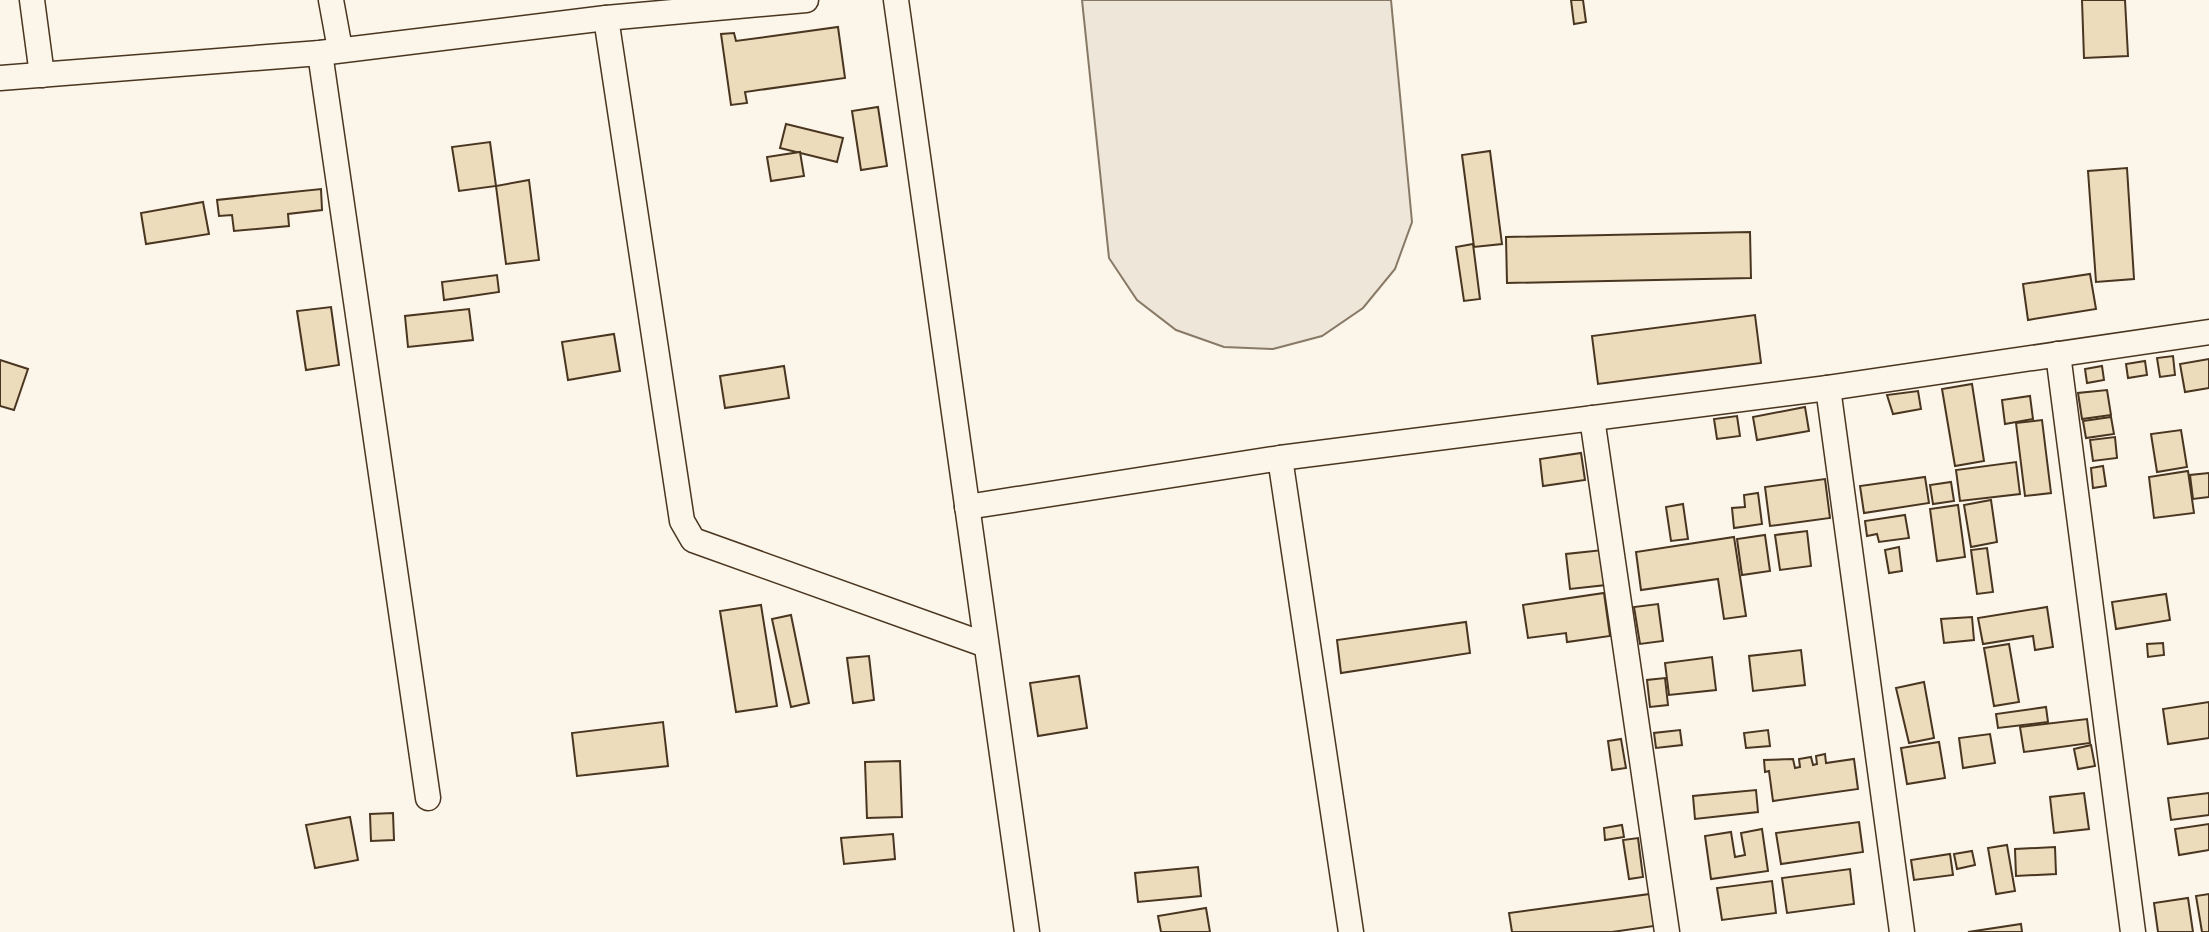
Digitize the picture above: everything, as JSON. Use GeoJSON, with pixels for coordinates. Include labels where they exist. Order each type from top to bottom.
{"type":"FeatureCollection","features":[{"type":"Feature","properties":{"kind":"street"},"geometry":{"type":"LineString","coordinates":[[32,0],[42,75]]}},
{"type":"Feature","properties":{"kind":"street"},"geometry":{"type":"LineString","coordinates":[[331,0],[330,51],[428,798]]}},
{"type":"Feature","properties":{"kind":"street"},"geometry":{"type":"LineString","coordinates":[[0,78],[330,51],[606,18],[806,0]]}},
{"type":"Feature","properties":{"kind":"street"},"geometry":{"type":"LineString","coordinates":[[896,0],[1027,932]]}},
{"type":"Feature","properties":{"kind":"street"},"geometry":{"type":"LineString","coordinates":[[606,18],[682,521],[693,540],[986,645]]}},
{"type":"Feature","properties":{"kind":"street"},"geometry":{"type":"LineString","coordinates":[[967,507],[1280,458],[1828,388],[2209,332]]}},
{"type":"Feature","properties":{"kind":"street"},"geometry":{"type":"LineString","coordinates":[[2058,354],[2133,932]]}},
{"type":"Feature","properties":{"kind":"street"},"geometry":{"type":"LineString","coordinates":[[1828,388],[1902,932]]}},
{"type":"Feature","properties":{"kind":"street"},"geometry":{"type":"LineString","coordinates":[[1592,418],[1667,932]]}},
{"type":"Feature","properties":{"kind":"street"},"geometry":{"type":"LineString","coordinates":[[1280,458],[1351,932]]}},
{"type":"Feature","properties":{"kind":"shaded area"},"geometry":{"type":"Polygon","coordinates":[[[1082,0],[1391,0],[1412,222],[1395,269],[1363,308],[1322,336],[1273,349],[1224,347],[1176,330],[1137,300],[1109,258],[1082,0]]]}},
{"type":"Feature","properties":{"kind":"building"},"geometry":{"type":"Polygon","coordinates":[[[1571,0],[1583,0],[1586,22],[1574,24],[1571,0]]]}},
{"type":"Feature","properties":{"kind":"building"},"geometry":{"type":"Polygon","coordinates":[[[2082,0],[2125,0],[2128,56],[2084,58],[2082,0]]]}},
{"type":"Feature","properties":{"kind":"building"},"geometry":{"type":"Polygon","coordinates":[[[838,27],[845,78],[745,92],[747,103],[731,105],[721,34],[734,33],[736,41],[838,27]]]}},
{"type":"Feature","properties":{"kind":"building"},"geometry":{"type":"Polygon","coordinates":[[[878,107],[887,166],[861,170],[852,111],[878,107]]]}},
{"type":"Feature","properties":{"kind":"building"},"geometry":{"type":"Polygon","coordinates":[[[786,124],[843,138],[837,162],[780,148],[786,124]]]}},
{"type":"Feature","properties":{"kind":"building"},"geometry":{"type":"Polygon","coordinates":[[[490,142],[496,186],[459,191],[452,147],[490,142]]]}},
{"type":"Feature","properties":{"kind":"building"},"geometry":{"type":"Polygon","coordinates":[[[1490,151],[1502,244],[1474,247],[1462,155],[1490,151]]]}},
{"type":"Feature","properties":{"kind":"building"},"geometry":{"type":"Polygon","coordinates":[[[800,152],[804,176],[771,181],[767,157],[800,152]]]}},
{"type":"Feature","properties":{"kind":"building"},"geometry":{"type":"Polygon","coordinates":[[[2127,168],[2134,279],[2096,282],[2088,171],[2127,168]]]}},
{"type":"Feature","properties":{"kind":"building"},"geometry":{"type":"Polygon","coordinates":[[[529,180],[539,260],[506,264],[496,186],[529,180]]]}},
{"type":"Feature","properties":{"kind":"building"},"geometry":{"type":"Polygon","coordinates":[[[321,189],[322,210],[288,214],[289,226],[234,231],[232,215],[219,216],[217,200],[321,189]]]}},
{"type":"Feature","properties":{"kind":"building"},"geometry":{"type":"Polygon","coordinates":[[[203,202],[209,234],[146,244],[141,213],[203,202]]]}},
{"type":"Feature","properties":{"kind":"building"},"geometry":{"type":"Polygon","coordinates":[[[1750,232],[1751,278],[1507,283],[1506,237],[1750,232]]]}},
{"type":"Feature","properties":{"kind":"building"},"geometry":{"type":"Polygon","coordinates":[[[1473,244],[1480,299],[1464,301],[1456,247],[1473,244]]]}},
{"type":"Feature","properties":{"kind":"building"},"geometry":{"type":"Polygon","coordinates":[[[2090,274],[2096,309],[2028,320],[2023,284],[2090,274]]]}},
{"type":"Feature","properties":{"kind":"building"},"geometry":{"type":"Polygon","coordinates":[[[497,275],[499,292],[444,300],[442,282],[497,275]]]}},
{"type":"Feature","properties":{"kind":"building"},"geometry":{"type":"Polygon","coordinates":[[[331,307],[339,365],[306,370],[297,311],[331,307]]]}},
{"type":"Feature","properties":{"kind":"building"},"geometry":{"type":"Polygon","coordinates":[[[469,309],[473,340],[408,347],[405,316],[469,309]]]}},
{"type":"Feature","properties":{"kind":"building"},"geometry":{"type":"Polygon","coordinates":[[[1755,315],[1761,363],[1598,384],[1592,336],[1755,315]]]}},
{"type":"Feature","properties":{"kind":"building"},"geometry":{"type":"Polygon","coordinates":[[[614,334],[620,371],[568,380],[562,342],[614,334]]]}},
{"type":"Feature","properties":{"kind":"building"},"geometry":{"type":"Polygon","coordinates":[[[2173,356],[2175,375],[2160,377],[2157,358],[2173,356]]]}},
{"type":"Feature","properties":{"kind":"building"},"geometry":{"type":"Polygon","coordinates":[[[2209,359],[2209,388],[2185,392],[2180,364],[2209,359]]]}},
{"type":"Feature","properties":{"kind":"building"},"geometry":{"type":"Polygon","coordinates":[[[0,360],[28,369],[14,410],[0,406],[0,360]]]}},
{"type":"Feature","properties":{"kind":"building"},"geometry":{"type":"Polygon","coordinates":[[[2145,361],[2147,375],[2128,378],[2126,364],[2145,361]]]}},
{"type":"Feature","properties":{"kind":"building"},"geometry":{"type":"Polygon","coordinates":[[[784,366],[789,398],[725,408],[720,376],[784,366]]]}},
{"type":"Feature","properties":{"kind":"building"},"geometry":{"type":"Polygon","coordinates":[[[2102,366],[2104,380],[2087,383],[2085,369],[2102,366]]]}},
{"type":"Feature","properties":{"kind":"building"},"geometry":{"type":"Polygon","coordinates":[[[1972,384],[1984,461],[1955,466],[1942,389],[1972,384]]]}},
{"type":"Feature","properties":{"kind":"building"},"geometry":{"type":"Polygon","coordinates":[[[2107,390],[2111,415],[2082,419],[2078,393],[2107,390]]]}},
{"type":"Feature","properties":{"kind":"building"},"geometry":{"type":"Polygon","coordinates":[[[1918,391],[1921,409],[1893,414],[1887,395],[1918,391]]]}},
{"type":"Feature","properties":{"kind":"building"},"geometry":{"type":"Polygon","coordinates":[[[2030,396],[2033,419],[2005,424],[2002,400],[2030,396]]]}},
{"type":"Feature","properties":{"kind":"building"},"geometry":{"type":"Polygon","coordinates":[[[1805,407],[1809,431],[1757,440],[1753,417],[1805,407]]]}},
{"type":"Feature","properties":{"kind":"building"},"geometry":{"type":"Polygon","coordinates":[[[1737,416],[1740,436],[1717,439],[1714,419],[1737,416]]]}},
{"type":"Feature","properties":{"kind":"building"},"geometry":{"type":"Polygon","coordinates":[[[2111,417],[2114,434],[2086,438],[2083,421],[2111,417]]]}},
{"type":"Feature","properties":{"kind":"building"},"geometry":{"type":"Polygon","coordinates":[[[2042,420],[2051,493],[2025,496],[2016,423],[2042,420]]]}},
{"type":"Feature","properties":{"kind":"building"},"geometry":{"type":"Polygon","coordinates":[[[2181,430],[2187,467],[2157,472],[2151,434],[2181,430]]]}},
{"type":"Feature","properties":{"kind":"building"},"geometry":{"type":"Polygon","coordinates":[[[2115,437],[2117,458],[2093,461],[2090,440],[2115,437]]]}},
{"type":"Feature","properties":{"kind":"building"},"geometry":{"type":"Polygon","coordinates":[[[1581,453],[1585,480],[1543,486],[1540,459],[1581,453]]]}},
{"type":"Feature","properties":{"kind":"building"},"geometry":{"type":"Polygon","coordinates":[[[2016,462],[2020,494],[1960,501],[1956,470],[2016,462]]]}},
{"type":"Feature","properties":{"kind":"building"},"geometry":{"type":"Polygon","coordinates":[[[2103,466],[2106,486],[2093,488],[2091,468],[2103,466]]]}},
{"type":"Feature","properties":{"kind":"building"},"geometry":{"type":"Polygon","coordinates":[[[2188,471],[2194,513],[2154,518],[2149,477],[2188,471]]]}},
{"type":"Feature","properties":{"kind":"building"},"geometry":{"type":"Polygon","coordinates":[[[2209,473],[2209,497],[2193,499],[2190,475],[2209,473]]]}},
{"type":"Feature","properties":{"kind":"building"},"geometry":{"type":"Polygon","coordinates":[[[1925,477],[1929,503],[1864,513],[1860,486],[1925,477]]]}},
{"type":"Feature","properties":{"kind":"building"},"geometry":{"type":"Polygon","coordinates":[[[1825,479],[1830,518],[1770,526],[1765,487],[1825,479]]]}},
{"type":"Feature","properties":{"kind":"building"},"geometry":{"type":"Polygon","coordinates":[[[1951,482],[1954,501],[1933,504],[1930,485],[1951,482]]]}},
{"type":"Feature","properties":{"kind":"building"},"geometry":{"type":"Polygon","coordinates":[[[1758,493],[1762,524],[1734,528],[1732,508],[1745,507],[1744,495],[1758,493]]]}},
{"type":"Feature","properties":{"kind":"building"},"geometry":{"type":"Polygon","coordinates":[[[1991,500],[1997,542],[1971,547],[1964,505],[1991,500]]]}},
{"type":"Feature","properties":{"kind":"building"},"geometry":{"type":"Polygon","coordinates":[[[1683,504],[1688,539],[1671,541],[1666,507],[1683,504]]]}},
{"type":"Feature","properties":{"kind":"building"},"geometry":{"type":"Polygon","coordinates":[[[1958,505],[1965,557],[1937,561],[1930,509],[1958,505]]]}},
{"type":"Feature","properties":{"kind":"building"},"geometry":{"type":"Polygon","coordinates":[[[1905,515],[1909,538],[1879,542],[1877,534],[1867,536],[1865,521],[1905,515]]]}},
{"type":"Feature","properties":{"kind":"building"},"geometry":{"type":"Polygon","coordinates":[[[1807,531],[1811,566],[1780,570],[1775,535],[1807,531]]]}},
{"type":"Feature","properties":{"kind":"building"},"geometry":{"type":"Polygon","coordinates":[[[1765,535],[1770,571],[1742,575],[1737,539],[1765,535]]]}},
{"type":"Feature","properties":{"kind":"building"},"geometry":{"type":"Polygon","coordinates":[[[1734,537],[1746,616],[1724,619],[1718,579],[1641,590],[1636,552],[1734,537]]]}},
{"type":"Feature","properties":{"kind":"building"},"geometry":{"type":"Polygon","coordinates":[[[1899,547],[1902,571],[1889,573],[1885,550],[1899,547]]]}},
{"type":"Feature","properties":{"kind":"building"},"geometry":{"type":"Polygon","coordinates":[[[1987,548],[1993,592],[1977,594],[1971,550],[1987,548]]]}},
{"type":"Feature","properties":{"kind":"building"},"geometry":{"type":"Polygon","coordinates":[[[1603,550],[1606,585],[1570,589],[1566,554],[1603,550]]]}},
{"type":"Feature","properties":{"kind":"building"},"geometry":{"type":"Polygon","coordinates":[[[1604,593],[1610,636],[1567,642],[1566,633],[1528,638],[1523,605],[1604,593]]]}},
{"type":"Feature","properties":{"kind":"building"},"geometry":{"type":"Polygon","coordinates":[[[2166,594],[2170,620],[2116,629],[2112,602],[2166,594]]]}},
{"type":"Feature","properties":{"kind":"building"},"geometry":{"type":"Polygon","coordinates":[[[1658,604],[1663,641],[1640,644],[1634,607],[1658,604]]]}},
{"type":"Feature","properties":{"kind":"building"},"geometry":{"type":"Polygon","coordinates":[[[761,605],[777,706],[736,712],[720,611],[761,605]]]}},
{"type":"Feature","properties":{"kind":"building"},"geometry":{"type":"Polygon","coordinates":[[[2047,607],[2053,647],[2035,650],[2033,636],[1983,644],[1978,618],[2047,607]]]}},
{"type":"Feature","properties":{"kind":"building"},"geometry":{"type":"Polygon","coordinates":[[[791,615],[809,703],[791,707],[772,619],[791,615]]]}},
{"type":"Feature","properties":{"kind":"building"},"geometry":{"type":"Polygon","coordinates":[[[1972,617],[1974,640],[1944,643],[1941,619],[1972,617]]]}},
{"type":"Feature","properties":{"kind":"building"},"geometry":{"type":"Polygon","coordinates":[[[1466,622],[1470,653],[1341,673],[1337,640],[1466,622]]]}},
{"type":"Feature","properties":{"kind":"building"},"geometry":{"type":"Polygon","coordinates":[[[2163,643],[2164,655],[2148,657],[2147,644],[2163,643]]]}},
{"type":"Feature","properties":{"kind":"building"},"geometry":{"type":"Polygon","coordinates":[[[2009,644],[2019,702],[1994,706],[1984,648],[2009,644]]]}},
{"type":"Feature","properties":{"kind":"building"},"geometry":{"type":"Polygon","coordinates":[[[1801,650],[1805,685],[1753,691],[1749,656],[1801,650]]]}},
{"type":"Feature","properties":{"kind":"building"},"geometry":{"type":"Polygon","coordinates":[[[869,656],[874,700],[853,703],[847,658],[869,656]]]}},
{"type":"Feature","properties":{"kind":"building"},"geometry":{"type":"Polygon","coordinates":[[[1712,657],[1716,690],[1669,695],[1665,663],[1712,657]]]}},
{"type":"Feature","properties":{"kind":"building"},"geometry":{"type":"Polygon","coordinates":[[[1079,676],[1087,728],[1038,736],[1030,683],[1079,676]]]}},
{"type":"Feature","properties":{"kind":"building"},"geometry":{"type":"Polygon","coordinates":[[[1665,678],[1668,705],[1650,707],[1647,680],[1665,678]]]}},
{"type":"Feature","properties":{"kind":"building"},"geometry":{"type":"Polygon","coordinates":[[[1924,682],[1934,738],[1909,743],[1896,688],[1924,682]]]}},
{"type":"Feature","properties":{"kind":"building"},"geometry":{"type":"Polygon","coordinates":[[[2209,702],[2209,738],[2168,744],[2163,709],[2209,702]]]}},
{"type":"Feature","properties":{"kind":"building"},"geometry":{"type":"Polygon","coordinates":[[[2046,707],[2048,722],[1998,728],[1996,714],[2046,707]]]}},
{"type":"Feature","properties":{"kind":"building"},"geometry":{"type":"Polygon","coordinates":[[[2087,719],[2090,743],[2024,752],[2020,727],[2087,719]]]}},
{"type":"Feature","properties":{"kind":"building"},"geometry":{"type":"Polygon","coordinates":[[[663,722],[668,766],[577,776],[572,733],[663,722]]]}},
{"type":"Feature","properties":{"kind":"building"},"geometry":{"type":"Polygon","coordinates":[[[1680,730],[1682,745],[1656,748],[1654,733],[1680,730]]]}},
{"type":"Feature","properties":{"kind":"building"},"geometry":{"type":"Polygon","coordinates":[[[1768,730],[1770,746],[1746,748],[1744,733],[1768,730]]]}},
{"type":"Feature","properties":{"kind":"building"},"geometry":{"type":"Polygon","coordinates":[[[1990,734],[1995,763],[1963,768],[1959,738],[1990,734]]]}},
{"type":"Feature","properties":{"kind":"building"},"geometry":{"type":"Polygon","coordinates":[[[1621,739],[1626,768],[1612,770],[1608,741],[1621,739]]]}},
{"type":"Feature","properties":{"kind":"building"},"geometry":{"type":"Polygon","coordinates":[[[1939,742],[1945,778],[1907,784],[1901,748],[1939,742]]]}},
{"type":"Feature","properties":{"kind":"building"},"geometry":{"type":"Polygon","coordinates":[[[2091,745],[2095,766],[2078,769],[2074,749],[2091,745]]]}},
{"type":"Feature","properties":{"kind":"building"},"geometry":{"type":"Polygon","coordinates":[[[1825,754],[1826,763],[1854,759],[1858,789],[1773,801],[1769,771],[1765,772],[1764,760],[1793,759],[1795,768],[1800,767],[1799,759],[1811,757],[1813,765],[1817,764],[1816,756],[1825,754]]]}},
{"type":"Feature","properties":{"kind":"building"},"geometry":{"type":"Polygon","coordinates":[[[900,761],[902,817],[867,818],[865,762],[900,761]]]}},
{"type":"Feature","properties":{"kind":"building"},"geometry":{"type":"Polygon","coordinates":[[[1756,790],[1758,812],[1695,819],[1693,796],[1756,790]]]}},
{"type":"Feature","properties":{"kind":"building"},"geometry":{"type":"Polygon","coordinates":[[[2084,793],[2089,829],[2054,833],[2050,797],[2084,793]]]}},
{"type":"Feature","properties":{"kind":"building"},"geometry":{"type":"Polygon","coordinates":[[[2209,793],[2209,815],[2171,820],[2168,798],[2209,793]]]}},
{"type":"Feature","properties":{"kind":"building"},"geometry":{"type":"Polygon","coordinates":[[[393,813],[394,840],[371,841],[370,814],[393,813]]]}},
{"type":"Feature","properties":{"kind":"building"},"geometry":{"type":"Polygon","coordinates":[[[350,817],[358,860],[315,868],[306,825],[350,817]]]}},
{"type":"Feature","properties":{"kind":"building"},"geometry":{"type":"Polygon","coordinates":[[[1859,822],[1863,852],[1781,864],[1776,833],[1859,822]]]}},
{"type":"Feature","properties":{"kind":"building"},"geometry":{"type":"Polygon","coordinates":[[[2209,824],[2209,850],[2179,855],[2175,829],[2209,824]]]}},
{"type":"Feature","properties":{"kind":"building"},"geometry":{"type":"Polygon","coordinates":[[[1622,825],[1624,837],[1605,840],[1604,828],[1622,825]]]}},
{"type":"Feature","properties":{"kind":"building"},"geometry":{"type":"Polygon","coordinates":[[[1762,829],[1768,871],[1711,879],[1705,836],[1731,832],[1735,857],[1745,855],[1741,833],[1762,829]]]}},
{"type":"Feature","properties":{"kind":"building"},"geometry":{"type":"Polygon","coordinates":[[[893,834],[895,859],[844,864],[841,838],[893,834]]]}},
{"type":"Feature","properties":{"kind":"building"},"geometry":{"type":"Polygon","coordinates":[[[1638,838],[1643,877],[1629,879],[1623,840],[1638,838]]]}},
{"type":"Feature","properties":{"kind":"building"},"geometry":{"type":"Polygon","coordinates":[[[2007,845],[2015,891],[1996,894],[1988,848],[2007,845]]]}},
{"type":"Feature","properties":{"kind":"building"},"geometry":{"type":"Polygon","coordinates":[[[2055,847],[2056,874],[2016,876],[2015,849],[2055,847]]]}},
{"type":"Feature","properties":{"kind":"building"},"geometry":{"type":"Polygon","coordinates":[[[1972,851],[1975,865],[1957,869],[1954,854],[1972,851]]]}},
{"type":"Feature","properties":{"kind":"building"},"geometry":{"type":"Polygon","coordinates":[[[1950,854],[1953,875],[1914,880],[1911,860],[1950,854]]]}},
{"type":"Feature","properties":{"kind":"building"},"geometry":{"type":"Polygon","coordinates":[[[1198,867],[1201,896],[1138,902],[1135,873],[1198,867]]]}},
{"type":"Feature","properties":{"kind":"building"},"geometry":{"type":"Polygon","coordinates":[[[1850,869],[1854,904],[1787,913],[1782,878],[1850,869]]]}},
{"type":"Feature","properties":{"kind":"building"},"geometry":{"type":"Polygon","coordinates":[[[1772,881],[1776,913],[1722,920],[1717,888],[1772,881]]]}},
{"type":"Feature","properties":{"kind":"building"},"geometry":{"type":"Polygon","coordinates":[[[1650,894],[1654,926],[1612,932],[1512,932],[1509,913],[1650,894]]]}},
{"type":"Feature","properties":{"kind":"building"},"geometry":{"type":"Polygon","coordinates":[[[2209,894],[2209,932],[2202,932],[2196,896],[2209,894]]]}},
{"type":"Feature","properties":{"kind":"building"},"geometry":{"type":"Polygon","coordinates":[[[2188,898],[2193,932],[2158,932],[2154,903],[2188,898]]]}},
{"type":"Feature","properties":{"kind":"building"},"geometry":{"type":"Polygon","coordinates":[[[1206,908],[1210,932],[1161,932],[1158,916],[1206,908]]]}},
{"type":"Feature","properties":{"kind":"building"},"geometry":{"type":"Polygon","coordinates":[[[2021,924],[2022,932],[1968,932],[2021,924]]]}}]}
